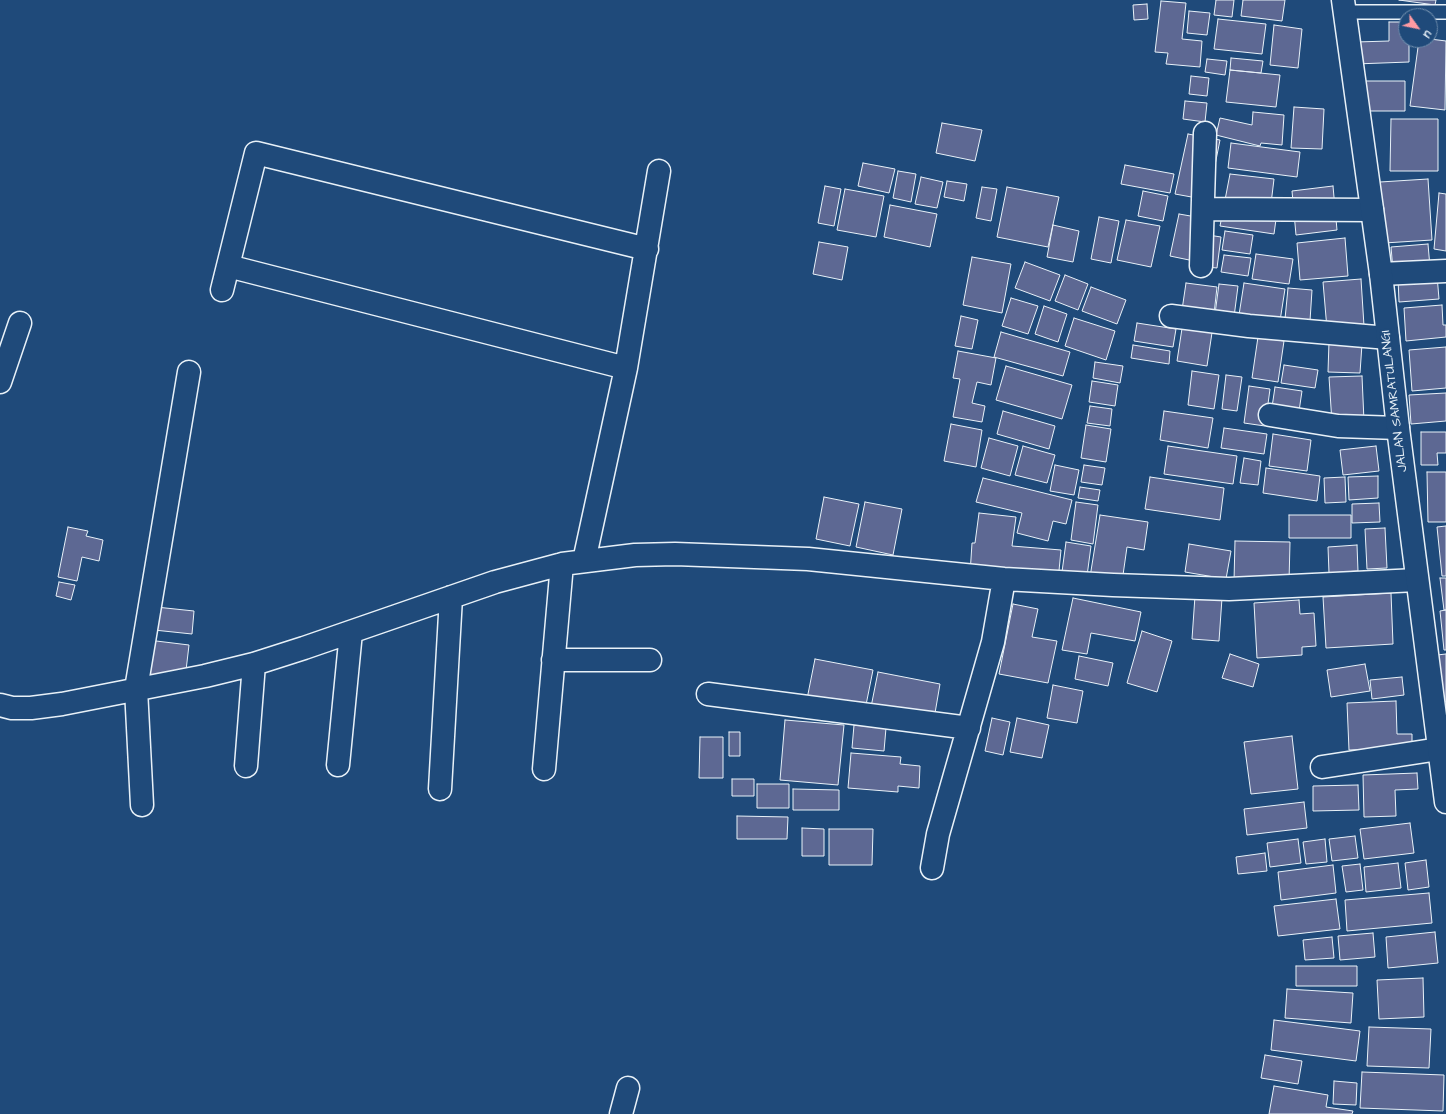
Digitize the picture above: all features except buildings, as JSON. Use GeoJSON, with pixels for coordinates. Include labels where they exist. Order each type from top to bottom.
{"type":"FeatureCollection","features":[{"type":"Feature","properties":{"kind":"street","name":"JALAN SAMRATULANGI"},"geometry":{"type":"LineString","coordinates":[[1343,6],[1381,274],[1417,580],[1440,713],[1439,749],[1446,802]]}},
{"type":"Feature","properties":{"kind":"street"},"geometry":{"type":"LineString","coordinates":[[1201,266],[1205,133]]}},
{"type":"Feature","properties":{"kind":"street"},"geometry":{"type":"LineString","coordinates":[[222,290],[256,153],[647,249]]}},
{"type":"Feature","properties":{"kind":"street"},"geometry":{"type":"LineString","coordinates":[[584,561],[626,368],[659,172]]}},
{"type":"Feature","properties":{"kind":"street"},"geometry":{"type":"LineString","coordinates":[[1203,209],[1372,210]]}},
{"type":"Feature","properties":{"kind":"street"},"geometry":{"type":"LineString","coordinates":[[228,266],[626,368]]}},
{"type":"Feature","properties":{"kind":"street"},"geometry":{"type":"LineString","coordinates":[[1381,274],[1446,271]]}},
{"type":"Feature","properties":{"kind":"street"},"geometry":{"type":"LineString","coordinates":[[1171,316],[1249,326],[1388,338]]}},
{"type":"Feature","properties":{"kind":"street"},"geometry":{"type":"LineString","coordinates":[[0,382],[20,323]]}},
{"type":"Feature","properties":{"kind":"street"},"geometry":{"type":"LineString","coordinates":[[142,805],[136,689],[189,372]]}},
{"type":"Feature","properties":{"kind":"street"},"geometry":{"type":"LineString","coordinates":[[1270,415],[1338,426],[1398,428]]}},
{"type":"Feature","properties":{"kind":"street"},"geometry":{"type":"LineString","coordinates":[[0,705],[12,708],[31,708],[205,676],[254,664],[495,582],[562,564],[635,555],[676,554],[808,559],[1004,579],[1229,589],[1417,580]]}},
{"type":"Feature","properties":{"kind":"street"},"geometry":{"type":"LineString","coordinates":[[544,770],[562,564]]}},
{"type":"Feature","properties":{"kind":"street"},"geometry":{"type":"LineString","coordinates":[[932,868],[938,834],[993,642],[1004,579]]}},
{"type":"Feature","properties":{"kind":"street"},"geometry":{"type":"LineString","coordinates":[[440,789],[451,597]]}},
{"type":"Feature","properties":{"kind":"street"},"geometry":{"type":"LineString","coordinates":[[338,765],[351,632]]}},
{"type":"Feature","properties":{"kind":"street"},"geometry":{"type":"LineString","coordinates":[[554,660],[650,660]]}},
{"type":"Feature","properties":{"kind":"street"},"geometry":{"type":"LineString","coordinates":[[246,766],[254,664]]}},
{"type":"Feature","properties":{"kind":"street"},"geometry":{"type":"LineString","coordinates":[[708,694],[969,728]]}},
{"type":"Feature","properties":{"kind":"street"},"geometry":{"type":"LineString","coordinates":[[1322,767],[1439,749]]}},
{"type":"Feature","properties":{"kind":"street"},"geometry":{"type":"LineString","coordinates":[[621,1114],[628,1088]]}},
{"type":"Feature","properties":{"kind":"lane"},"geometry":{"type":"LineString","coordinates":[[1343,6],[1446,12]]}}]}
